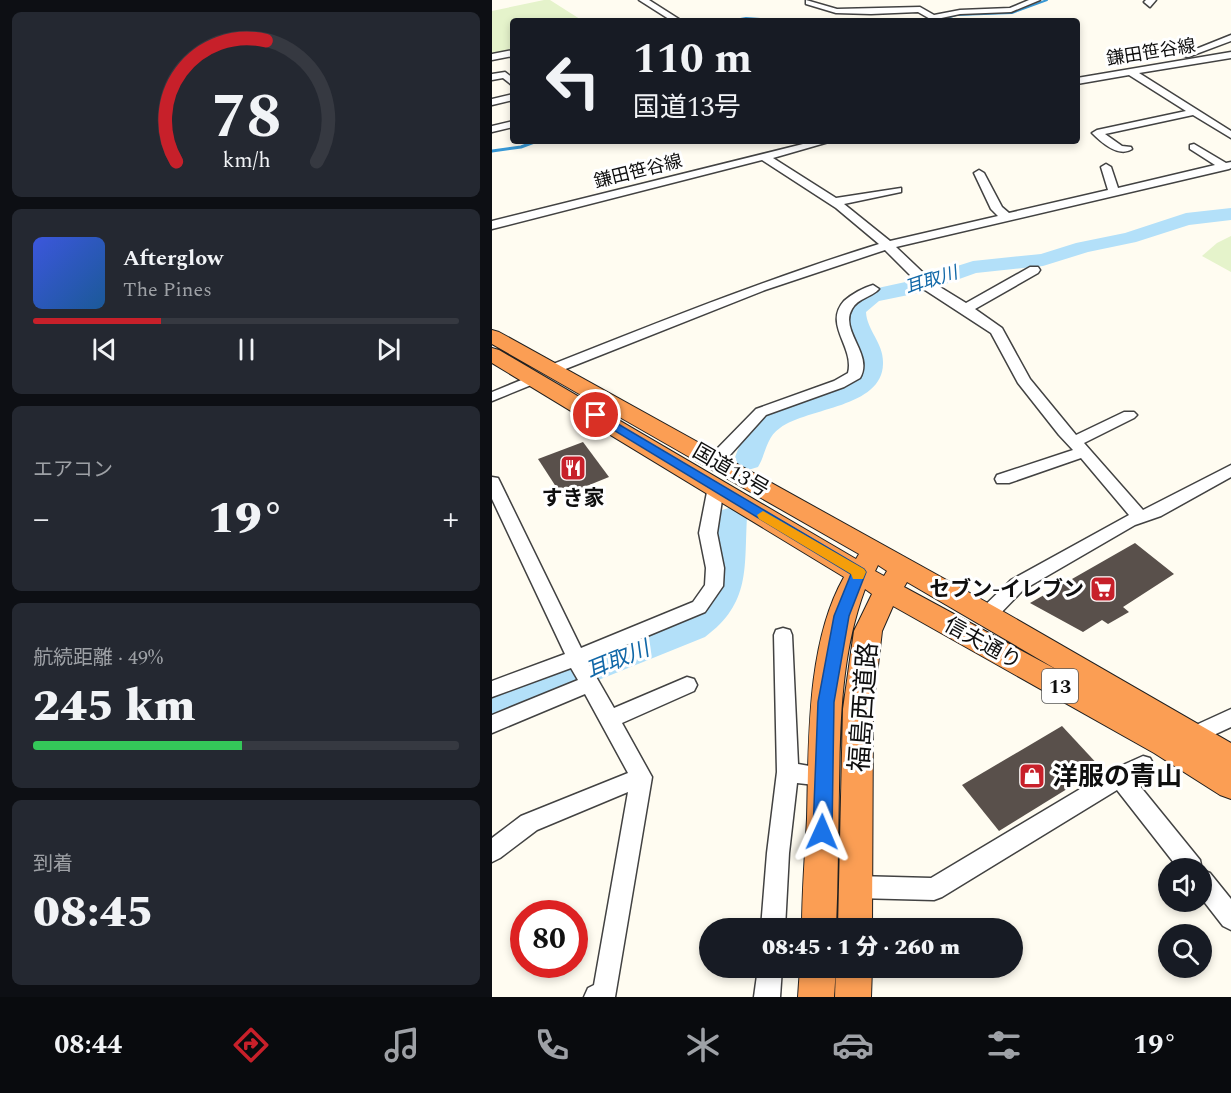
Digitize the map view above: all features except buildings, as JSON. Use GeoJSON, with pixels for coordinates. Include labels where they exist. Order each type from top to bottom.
{"type":"FeatureCollection","features":[{"type":"Feature","properties":{"kind":"highway","name":"国道13号"},"geometry":{"type":"LineString","coordinates":[[492,336],[544,374],[716,487],[867,562]]}},
{"type":"Feature","properties":{"kind":"highway","name":"国道13号"},"geometry":{"type":"LineString","coordinates":[[492,354],[544,374],[715,461],[867,562]]}},
{"type":"Feature","properties":{"kind":"highway","name":"信夫通り"},"geometry":{"type":"LineString","coordinates":[[867,562],[1231,785]]}},
{"type":"Feature","properties":{"kind":"highway","name":"福島西道路"},"geometry":{"type":"LineString","coordinates":[[819,918],[826,702],[842,616],[867,562]]}},
{"type":"Feature","properties":{"kind":"highway","name":"信夫通り"},"geometry":{"type":"LineString","coordinates":[[896,579],[987,615],[1231,759]]}},
{"type":"Feature","properties":{"kind":"highway","name":"福島西道路"},"geometry":{"type":"LineString","coordinates":[[855,918],[858,709],[868,632],[896,579]]}},
{"type":"Feature","properties":{"kind":"highway"},"geometry":{"type":"LineString","coordinates":[[816,997],[817,978]]}},
{"type":"Feature","properties":{"kind":"highway"},"geometry":{"type":"LineString","coordinates":[[854,978],[854,997]]}},
{"type":"Feature","properties":{"kind":"street"},"geometry":{"type":"LineString","coordinates":[[643,0],[669,18]]}},
{"type":"Feature","properties":{"kind":"street"},"geometry":{"type":"LineString","coordinates":[[812,0],[809,3],[836,11],[871,12],[916,9],[926,12],[932,18],[960,12],[1011,10],[1036,0]]}},
{"type":"Feature","properties":{"kind":"street"},"geometry":{"type":"LineString","coordinates":[[1166,66],[1173,59],[1231,38]]}},
{"type":"Feature","properties":{"kind":"street"},"geometry":{"type":"LineString","coordinates":[[492,57],[510,54]]}},
{"type":"Feature","properties":{"kind":"street","name":"鎌田笹谷線"},"geometry":{"type":"LineString","coordinates":[[1080,80],[1231,56]]}},
{"type":"Feature","properties":{"kind":"street"},"geometry":{"type":"LineString","coordinates":[[1130,72],[1231,135]]}},
{"type":"Feature","properties":{"kind":"street"},"geometry":{"type":"LineString","coordinates":[[492,77],[505,75],[510,80]]}},
{"type":"Feature","properties":{"kind":"street"},"geometry":{"type":"LineString","coordinates":[[492,102],[510,98]]}},
{"type":"Feature","properties":{"kind":"street"},"geometry":{"type":"LineString","coordinates":[[1127,149],[1120,148],[1097,133],[1194,112]]}},
{"type":"Feature","properties":{"kind":"street"},"geometry":{"type":"LineString","coordinates":[[492,129],[510,125]]}},
{"type":"Feature","properties":{"kind":"street","name":"鎌田笹谷線"},"geometry":{"type":"LineString","coordinates":[[492,225],[815,144]]}},
{"type":"Feature","properties":{"kind":"street"},"geometry":{"type":"LineString","coordinates":[[1194,147],[1228,166]]}},
{"type":"Feature","properties":{"kind":"street"},"geometry":{"type":"LineString","coordinates":[[764,157],[834,202],[887,244],[926,283],[997,331],[1023,380],[1140,517]]}},
{"type":"Feature","properties":{"kind":"street"},"geometry":{"type":"LineString","coordinates":[[492,396],[793,274],[887,244],[1228,166]]}},
{"type":"Feature","properties":{"kind":"street"},"geometry":{"type":"LineString","coordinates":[[1106,167],[1114,193]]}},
{"type":"Feature","properties":{"kind":"street"},"geometry":{"type":"LineString","coordinates":[[979,173],[998,209],[1007,217]]}},
{"type":"Feature","properties":{"kind":"street"},"geometry":{"type":"LineString","coordinates":[[834,202],[897,190]]}},
{"type":"Feature","properties":{"kind":"street"},"geometry":{"type":"LineString","coordinates":[[966,309],[1034,270]]}},
{"type":"Feature","properties":{"kind":"street"},"geometry":{"type":"LineString","coordinates":[[715,461],[761,412],[833,387],[855,375],[858,365],[847,336],[843,318],[844,310],[855,297],[873,288]]}},
{"type":"Feature","properties":{"kind":"street"},"geometry":{"type":"LineString","coordinates":[[1003,479],[1079,447],[1129,415]]}},
{"type":"Feature","properties":{"kind":"street"},"geometry":{"type":"LineString","coordinates":[[987,615],[1017,585],[1129,521],[1155,512],[1231,470]]}},
{"type":"Feature","properties":{"kind":"street"},"geometry":{"type":"LineString","coordinates":[[492,482],[583,671],[608,720],[642,777],[605,992],[597,997]]}},
{"type":"Feature","properties":{"kind":"street"},"geometry":{"type":"LineString","coordinates":[[492,724],[583,671],[624,640],[699,607],[714,586],[715,575],[708,533],[716,487]]}},
{"type":"Feature","properties":{"kind":"street"},"geometry":{"type":"LineString","coordinates":[[773,918],[788,772],[783,635]]}},
{"type":"Feature","properties":{"kind":"street"},"geometry":{"type":"LineString","coordinates":[[492,689],[583,671]]}},
{"type":"Feature","properties":{"kind":"street"},"geometry":{"type":"LineString","coordinates":[[608,720],[687,685]]}},
{"type":"Feature","properties":{"kind":"street"},"geometry":{"type":"LineString","coordinates":[[1192,736],[1231,718]]}},
{"type":"Feature","properties":{"kind":"street"},"geometry":{"type":"LineString","coordinates":[[856,887],[934,889],[1143,765]]}},
{"type":"Feature","properties":{"kind":"street"},"geometry":{"type":"LineString","coordinates":[[788,772],[824,777]]}},
{"type":"Feature","properties":{"kind":"street"},"geometry":{"type":"LineString","coordinates":[[492,851],[529,823],[642,777]]}},
{"type":"Feature","properties":{"kind":"street"},"geometry":{"type":"LineString","coordinates":[[1120,777],[1184,858]]}},
{"type":"Feature","properties":{"kind":"street"},"geometry":{"type":"LineString","coordinates":[[1212,894],[1231,918]]}},
{"type":"Feature","properties":{"kind":"street"},"geometry":{"type":"LineString","coordinates":[[767,997],[769,978]]}},
{"type":"Feature","properties":{"kind":"green space"},"geometry":{"type":"Polygon","coordinates":[[[550,0],[578,18],[510,18],[510,52],[492,56],[492,11],[550,0]]]}},
{"type":"Feature","properties":{"kind":"green space"},"geometry":{"type":"Polygon","coordinates":[[[1231,236],[1231,272],[1202,256],[1217,243],[1231,236]]]}},
{"type":"Feature","properties":{"kind":"waterway"},"geometry":{"type":"LineString","coordinates":[[947,18],[956,15],[1012,13],[1047,0]]}},
{"type":"Feature","properties":{"kind":"waterway"},"geometry":{"type":"LineString","coordinates":[[492,151],[529,144]]}},
{"type":"Feature","properties":{"kind":"waterway","name":"耳取川"},"geometry":{"type":"LineString","coordinates":[[748,461],[754,441],[768,423],[790,411],[834,399],[863,385],[869,378],[871,362],[869,346],[855,322],[855,312],[857,307],[872,296],[915,287],[973,267],[1043,260],[1083,247],[1129,238],[1186,219],[1231,214]]}},
{"type":"Feature","properties":{"kind":"waterway","name":"耳取川"},"geometry":{"type":"LineString","coordinates":[[492,709],[700,624],[718,606],[727,588],[732,517]]}},
{"type":"Feature","properties":{"kind":"slow traffic"},"geometry":{"type":"LineString","coordinates":[[763,515],[859,572],[858,575]]}},
{"type":"Feature","properties":{"kind":"place","name":"すき家"},"geometry":{"type":"Point","coordinates":[573,468]}},
{"type":"Feature","properties":{"kind":"place","name":"セブン-イレブン"},"geometry":{"type":"Point","coordinates":[1103,589]}},
{"type":"Feature","properties":{"kind":"place","name":"洋服の青山"},"geometry":{"type":"Point","coordinates":[1032,776]}},
{"type":"Feature","properties":{"kind":"route"},"geometry":{"type":"LineString","coordinates":[[596,415],[859,572],[842,616],[826,702],[822,832]]}}]}
